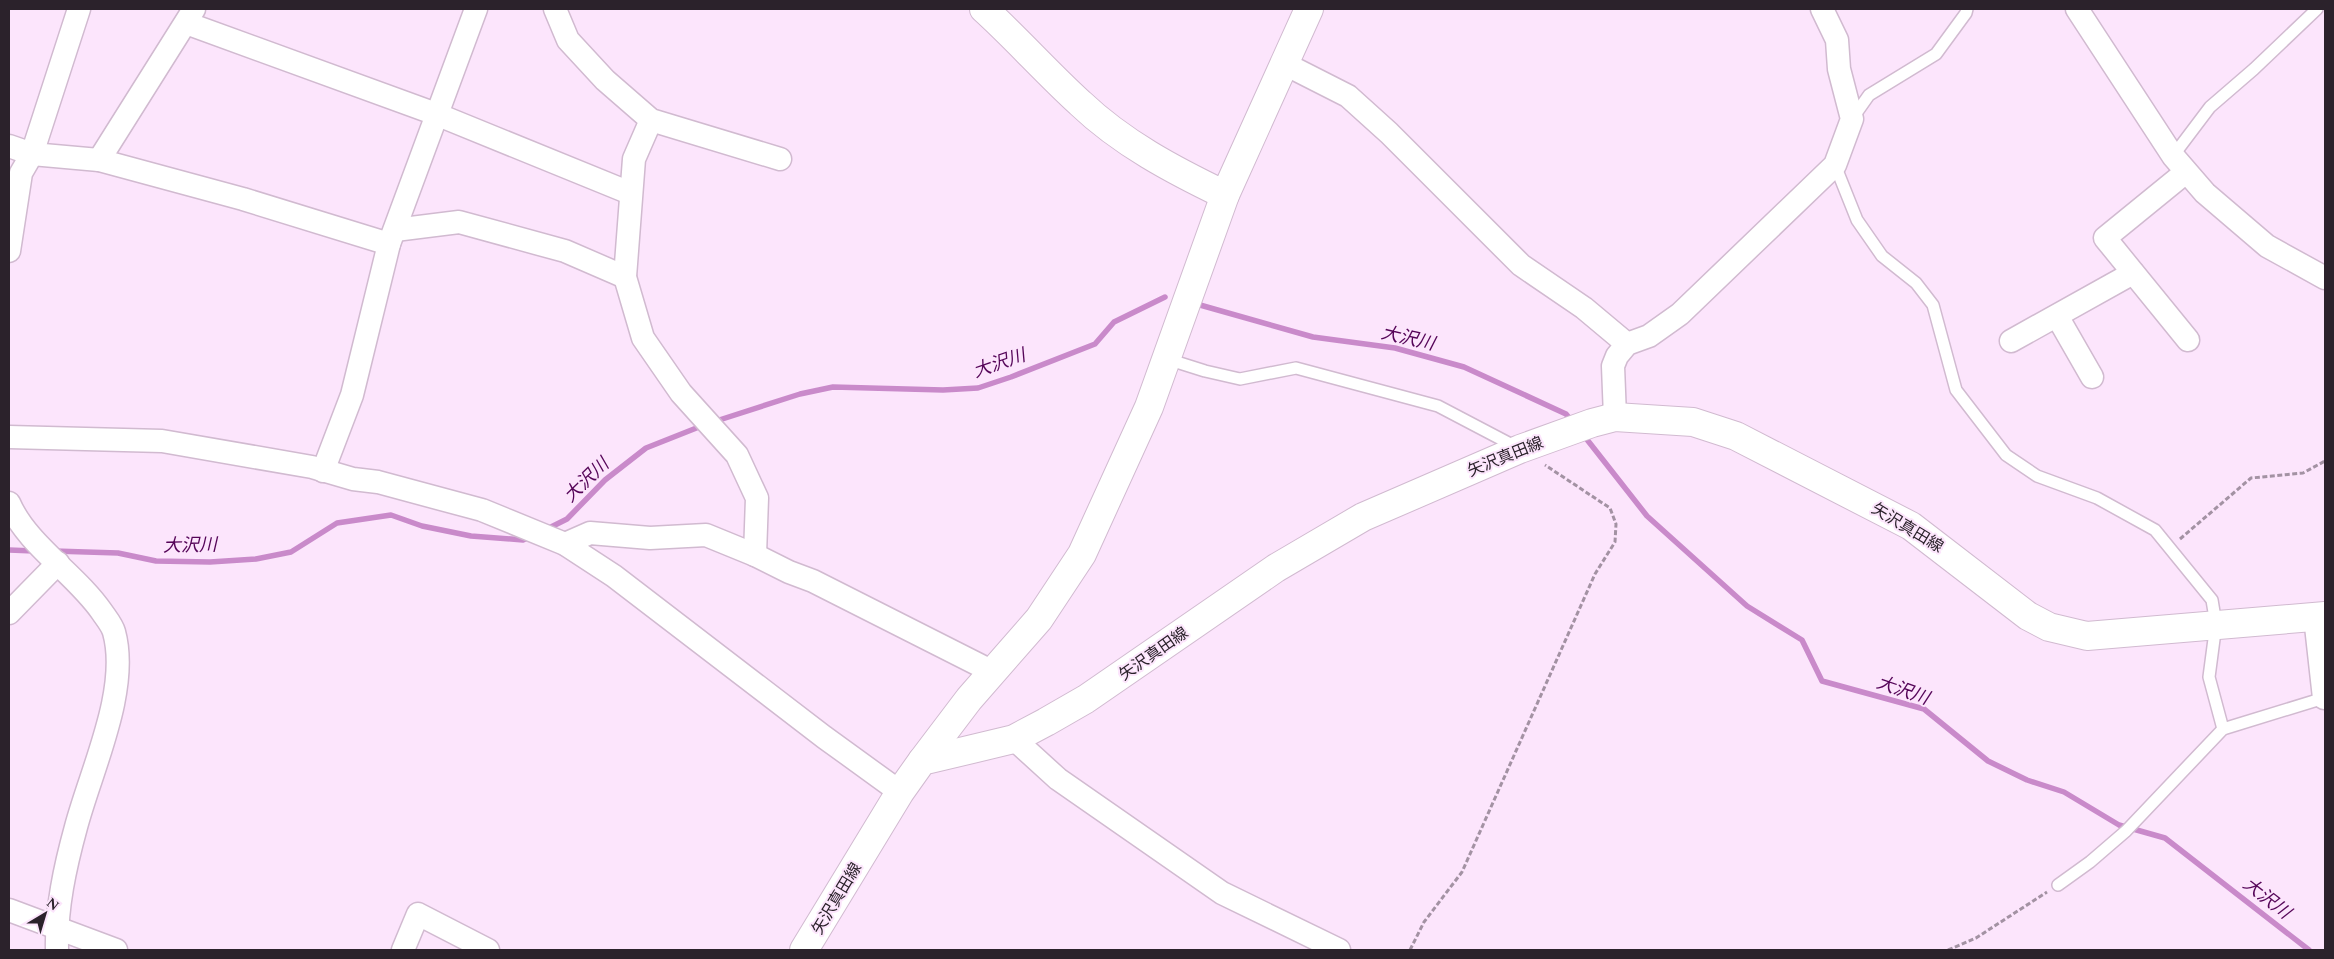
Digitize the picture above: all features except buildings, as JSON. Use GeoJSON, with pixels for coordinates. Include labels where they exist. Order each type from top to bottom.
{"type":"FeatureCollection","features":[{"type":"Feature","properties":{"kind":"main road"},"geometry":{"type":"LineString","coordinates":[[984,9],[1080,104],[1131,144],[1176,172],[1225,195]]}},
{"type":"Feature","properties":{"kind":"main road"},"geometry":{"type":"LineString","coordinates":[[922,761],[969,699],[1039,619],[1082,554],[1129,453],[1166,358],[1225,195],[1303,11]]}},
{"type":"Feature","properties":{"kind":"main road","name":"矢沢真田線"},"geometry":{"type":"LineString","coordinates":[[804,950],[900,792],[922,761],[1014,739],[1086,699],[1276,568],[1363,518],[1520,449],[1592,423],[1615,417],[1693,422],[1736,436],[1911,526],[2028,616],[2049,627],[2088,636],[2216,624],[2320,617]]}},
{"type":"Feature","properties":{"kind":"street"},"geometry":{"type":"LineString","coordinates":[[9,251],[21,173],[32,154],[79,9]]}},
{"type":"Feature","properties":{"kind":"street"},"geometry":{"type":"LineString","coordinates":[[323,471],[352,395],[392,237],[476,9]]}},
{"type":"Feature","properties":{"kind":"street"},"geometry":{"type":"LineString","coordinates":[[554,9],[568,40],[605,80],[651,120],[780,160]]}},
{"type":"Feature","properties":{"kind":"street"},"geometry":{"type":"LineString","coordinates":[[1615,417],[1613,366],[1617,356],[1627,344],[1649,336],[1680,314],[1835,165],[1852,119],[1840,69],[1837,40],[1822,9]]}},
{"type":"Feature","properties":{"kind":"street"},"geometry":{"type":"LineString","coordinates":[[2077,9],[2180,164],[2205,193],[2266,246],[2325,278]]}},
{"type":"Feature","properties":{"kind":"street"},"geometry":{"type":"LineString","coordinates":[[99,160],[190,16],[630,193]]}},
{"type":"Feature","properties":{"kind":"street"},"geometry":{"type":"LineString","coordinates":[[1283,62],[1348,96],[1389,133],[1521,265],[1584,308],[1627,344]]}},
{"type":"Feature","properties":{"kind":"street"},"geometry":{"type":"LineString","coordinates":[[651,120],[634,159],[625,277],[643,338],[681,393],[736,455],[757,498],[755,555]]}},
{"type":"Feature","properties":{"kind":"street"},"geometry":{"type":"LineString","coordinates":[[9,146],[32,154],[99,160],[243,200],[392,237],[459,222],[565,251],[625,277]]}},
{"type":"Feature","properties":{"kind":"street"},"geometry":{"type":"LineString","coordinates":[[2180,164],[2105,238],[2188,340]]}},
{"type":"Feature","properties":{"kind":"street"},"geometry":{"type":"LineString","coordinates":[[2011,341],[2133,273]]}},
{"type":"Feature","properties":{"kind":"street"},"geometry":{"type":"LineString","coordinates":[[2056,316],[2092,377]]}},
{"type":"Feature","properties":{"kind":"street"},"geometry":{"type":"LineString","coordinates":[[9,437],[162,442],[312,467],[378,482],[482,510],[566,544],[650,602],[824,737],[900,792]]}},
{"type":"Feature","properties":{"kind":"street"},"geometry":{"type":"LineString","coordinates":[[9,503],[38,544],[90,595],[114,630],[119,676],[64,876],[57,926],[57,950]]}},
{"type":"Feature","properties":{"kind":"street"},"geometry":{"type":"LineString","coordinates":[[566,544],[590,533],[650,538],[706,535],[813,581],[993,672]]}},
{"type":"Feature","properties":{"kind":"street"},"geometry":{"type":"LineString","coordinates":[[9,613],[58,562]]}},
{"type":"Feature","properties":{"kind":"street"},"geometry":{"type":"LineString","coordinates":[[2320,617],[2324,698]]}},
{"type":"Feature","properties":{"kind":"street"},"geometry":{"type":"LineString","coordinates":[[1014,739],[1058,779],[1222,893],[1339,950]]}},
{"type":"Feature","properties":{"kind":"street"},"geometry":{"type":"LineString","coordinates":[[9,910],[57,926],[116,950]]}},
{"type":"Feature","properties":{"kind":"street"},"geometry":{"type":"LineString","coordinates":[[403,950],[418,914],[488,950]]}},
{"type":"Feature","properties":{"kind":"lane"},"geometry":{"type":"LineString","coordinates":[[1852,119],[1869,95],[1936,54],[1967,9]]}},
{"type":"Feature","properties":{"kind":"lane"},"geometry":{"type":"LineString","coordinates":[[2180,164],[2210,107],[2254,69],[2317,9]]}},
{"type":"Feature","properties":{"kind":"lane"},"geometry":{"type":"LineString","coordinates":[[1835,165],[1862,227],[1882,256],[1916,283],[1933,306],[1956,390],[2006,455],[2037,476],[2097,498],[2155,530],[2212,600],[2216,624],[2209,677],[2223,729]]}},
{"type":"Feature","properties":{"kind":"lane"},"geometry":{"type":"LineString","coordinates":[[1166,358],[1205,371],[1240,379],[1296,368],[1438,406],[1520,449]]}},
{"type":"Feature","properties":{"kind":"lane"},"geometry":{"type":"LineString","coordinates":[[2058,885],[2090,862],[2129,828],[2223,729],[2324,698]]}},
{"type":"Feature","properties":{"kind":"path"},"geometry":{"type":"LineString","coordinates":[[1410,950],[1424,922],[1462,872],[1595,574],[1615,542],[1616,524],[1610,508],[1520,449]]}},
{"type":"Feature","properties":{"kind":"path"},"geometry":{"type":"LineString","coordinates":[[2170,548],[2251,478],[2303,473],[2325,461]]}},
{"type":"Feature","properties":{"kind":"path"},"geometry":{"type":"LineString","coordinates":[[1948,950],[1976,938],[2058,885]]}},
{"type":"Feature","properties":{"kind":"waterway","name":"大沢川"},"geometry":{"type":"LineString","coordinates":[[713,422],[800,394],[833,387],[943,390],[978,388],[1095,344],[1114,322],[1165,297]]}},
{"type":"Feature","properties":{"kind":"waterway","name":"大沢川"},"geometry":{"type":"LineString","coordinates":[[1200,305],[1313,337],[1395,348],[1464,367],[1566,414],[1570,419]]}},
{"type":"Feature","properties":{"kind":"waterway","name":"大沢川"},"geometry":{"type":"LineString","coordinates":[[545,530],[567,519],[605,480],[646,448],[704,425]]}},
{"type":"Feature","properties":{"kind":"waterway","name":"大沢川"},"geometry":{"type":"LineString","coordinates":[[1585,437],[1647,516],[1747,606],[1802,640],[1822,681],[1924,709],[1988,761],[2027,780],[2064,792],[2119,825],[2165,838],[2309,950]]}},
{"type":"Feature","properties":{"kind":"waterway","name":"大沢川"},"geometry":{"type":"LineString","coordinates":[[54,551],[118,553],[156,561],[210,562],[256,559],[291,552],[337,523],[391,515],[422,526],[471,536],[523,540],[530,537]]}},
{"type":"Feature","properties":{"kind":"waterway","name":"大沢川"},"geometry":{"type":"LineString","coordinates":[[9,550],[34,551]]}}]}
